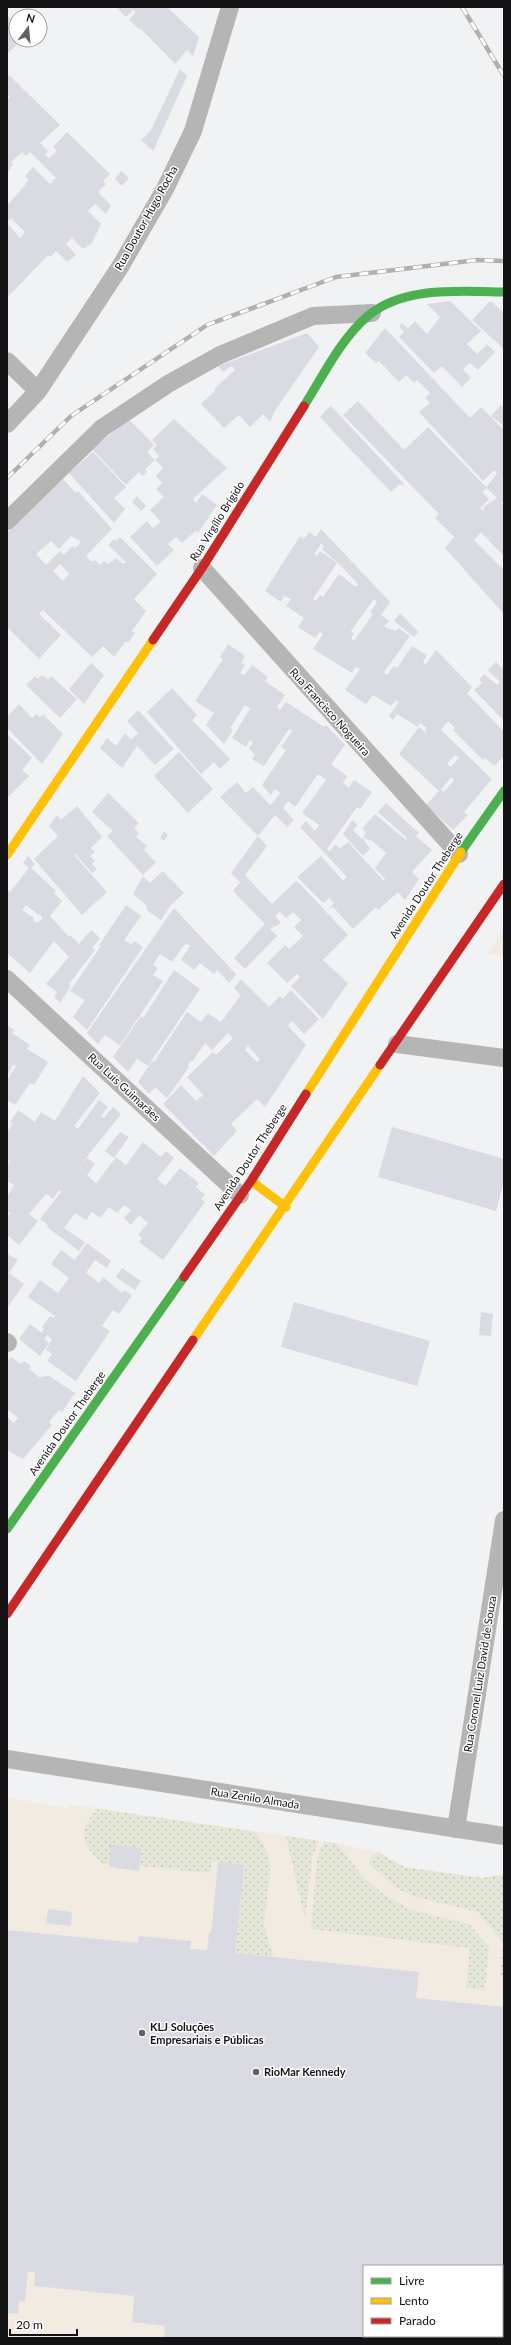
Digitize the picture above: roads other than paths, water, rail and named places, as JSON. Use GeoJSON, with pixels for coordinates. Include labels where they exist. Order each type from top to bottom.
{"type":"FeatureCollection","features":[{"type":"Feature","properties":{"kind":"main road","name":"Rua Virgílio Brígido"},"geometry":{"type":"LineString","coordinates":[[7,855],[202,568],[344,343],[372,313],[395,301],[429,294],[458,291],[504,292]]}},
{"type":"Feature","properties":{"kind":"main road","name":"Avenida Doutor Theberge"},"geometry":{"type":"LineString","coordinates":[[7,1529],[240,1195],[459,854],[504,791]]}},
{"type":"Feature","properties":{"kind":"main road"},"geometry":{"type":"LineString","coordinates":[[7,1614],[397,1044],[504,884]]}},
{"type":"Feature","properties":{"kind":"main road"},"geometry":{"type":"LineString","coordinates":[[250,1180],[286,1206]]}},
{"type":"Feature","properties":{"kind":"street","name":"Rua Doutor Hugo Rocha"},"geometry":{"type":"LineString","coordinates":[[7,424],[38,391],[120,267],[165,189],[193,130],[230,7]]}},
{"type":"Feature","properties":{"kind":"street"},"geometry":{"type":"LineString","coordinates":[[7,521],[102,428],[168,384],[220,355],[313,316],[372,313]]}},
{"type":"Feature","properties":{"kind":"street"},"geometry":{"type":"LineString","coordinates":[[7,361],[38,391]]}},
{"type":"Feature","properties":{"kind":"street","name":"Rua Francisco Nogueira"},"geometry":{"type":"LineString","coordinates":[[202,568],[459,854]]}},
{"type":"Feature","properties":{"kind":"street","name":"Rua Luís Guimarães"},"geometry":{"type":"LineString","coordinates":[[7,979],[240,1195]]}},
{"type":"Feature","properties":{"kind":"street"},"geometry":{"type":"LineString","coordinates":[[397,1044],[504,1058]]}},
{"type":"Feature","properties":{"kind":"street","name":"Rua Coronel Luiz David de Souza"},"geometry":{"type":"LineString","coordinates":[[456,1829],[504,1520]]}},
{"type":"Feature","properties":{"kind":"street","name":"Rua Zenilo Almada"},"geometry":{"type":"LineString","coordinates":[[7,1760],[504,1836]]}},
{"type":"Feature","properties":{"kind":"railway"},"geometry":{"type":"LineString","coordinates":[[462,7],[504,76]]}},
{"type":"Feature","properties":{"kind":"railway"},"geometry":{"type":"LineString","coordinates":[[7,478],[71,416],[207,325],[336,277],[477,260],[504,261]]}},
{"type":"Feature","properties":{"kind":"place","name":"KLJ Soluções Empresariais e Públicas"},"geometry":{"type":"Point","coordinates":[142,2033]}},
{"type":"Feature","properties":{"kind":"place","name":"RioMar Kennedy"},"geometry":{"type":"Point","coordinates":[256,2072]}}]}
